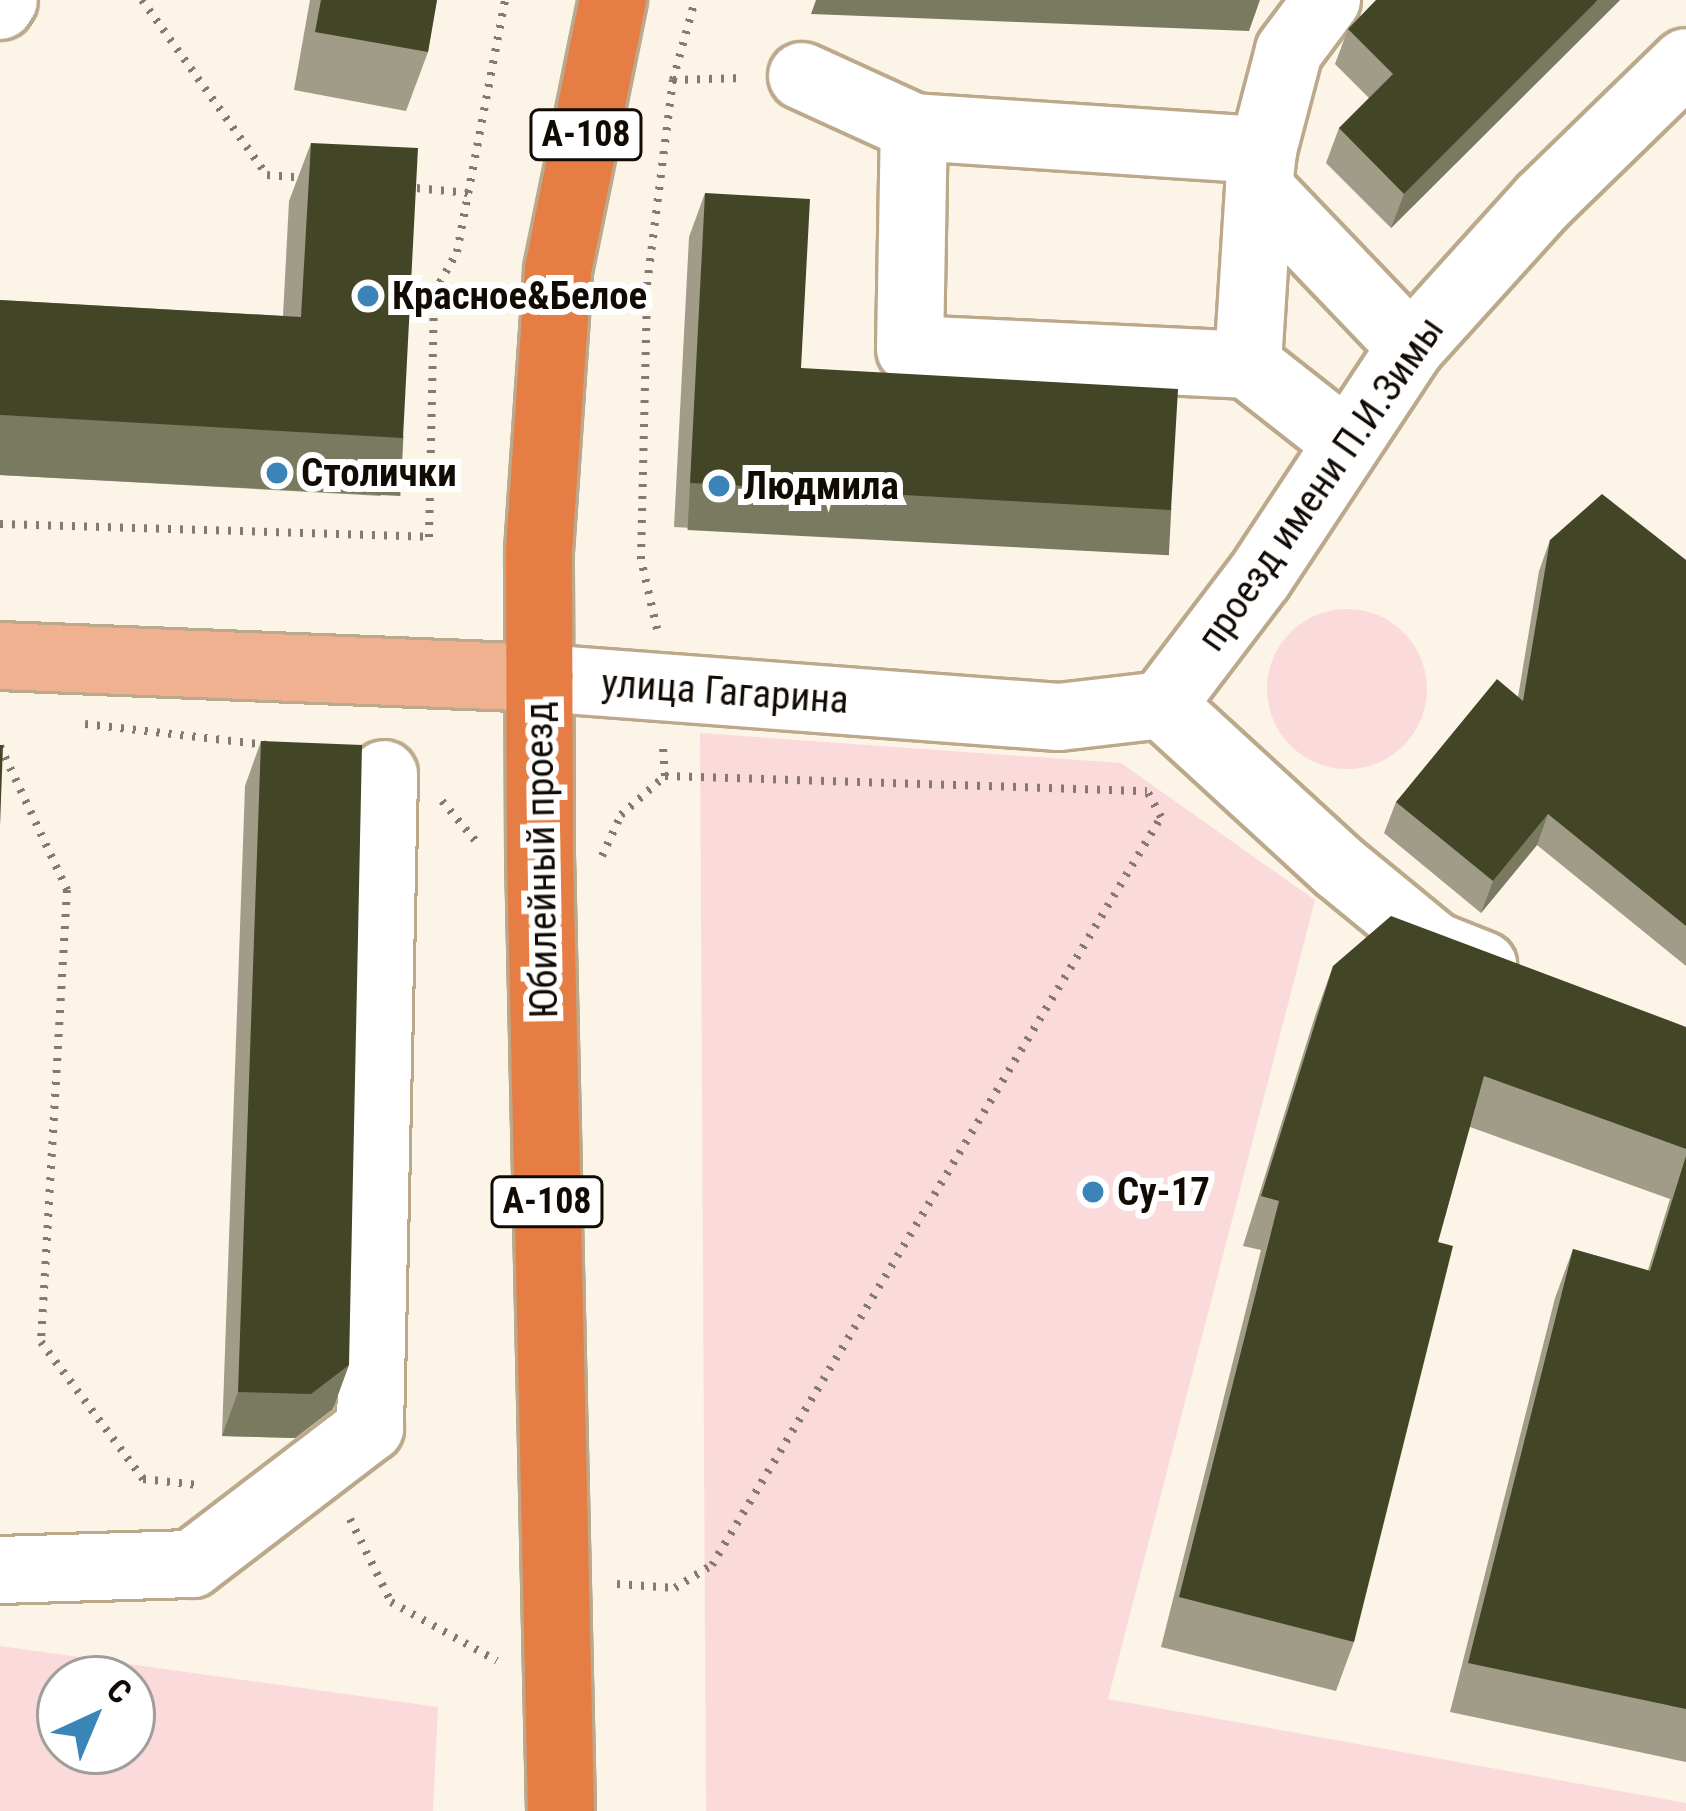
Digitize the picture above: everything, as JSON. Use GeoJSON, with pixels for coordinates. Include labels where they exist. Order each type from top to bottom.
{"type":"FeatureCollection","features":[{"type":"Feature","properties":{"kind":"highway","name":"Юбилейный проезд"},"geometry":{"type":"LineString","coordinates":[[561,1811],[540,855],[539,550],[558,270],[613,0]]}},
{"type":"Feature","properties":{"kind":"main road","name":"улица Гагарина"},"geometry":{"type":"LineString","coordinates":[[0,656],[540,678]]}},
{"type":"Feature","properties":{"kind":"street"},"geometry":{"type":"LineString","coordinates":[[1248,365],[1261,169],[1289,50],[1328,0]]}},
{"type":"Feature","properties":{"kind":"street","name":"проезд имени П.И.Зимы"},"geometry":{"type":"LineString","coordinates":[[1162,705],[1260,576],[1411,346],[1544,201],[1686,62]]}},
{"type":"Feature","properties":{"kind":"street"},"geometry":{"type":"LineString","coordinates":[[802,76],[914,127],[1261,169],[1411,346]]}},
{"type":"Feature","properties":{"kind":"street"},"geometry":{"type":"LineString","coordinates":[[914,127],[910,349],[1248,365],[1346,442]]}},
{"type":"Feature","properties":{"kind":"street","name":"улица Гагарина"},"geometry":{"type":"LineString","coordinates":[[540,678],[1059,717],[1162,705]]}},
{"type":"Feature","properties":{"kind":"street"},"geometry":{"type":"LineString","coordinates":[[1162,705],[1340,868],[1435,946],[1540,986]]}},
{"type":"Feature","properties":{"kind":"street"},"geometry":{"type":"LineString","coordinates":[[0,1570],[192,1564],[370,1427],[384,775]]}},
{"type":"Feature","properties":{"kind":"path"},"geometry":{"type":"LineString","coordinates":[[142,0],[267,175],[312,179]]}},
{"type":"Feature","properties":{"kind":"path"},"geometry":{"type":"LineString","coordinates":[[0,524],[430,536],[434,293],[458,252],[505,0]]}},
{"type":"Feature","properties":{"kind":"path"},"geometry":{"type":"LineString","coordinates":[[664,776],[656,615],[641,559],[647,285],[673,80],[695,0]]}},
{"type":"Feature","properties":{"kind":"path"},"geometry":{"type":"LineString","coordinates":[[673,80],[802,76]]}},
{"type":"Feature","properties":{"kind":"path"},"geometry":{"type":"LineString","coordinates":[[402,187],[470,193]]}},
{"type":"Feature","properties":{"kind":"path"},"geometry":{"type":"LineString","coordinates":[[68,722],[270,746]]}},
{"type":"Feature","properties":{"kind":"path"},"geometry":{"type":"LineString","coordinates":[[0,746],[67,890],[40,1342],[143,1479],[302,1479],[391,1602],[503,1664]]}},
{"type":"Feature","properties":{"kind":"path"},"geometry":{"type":"LineString","coordinates":[[540,855],[603,856],[621,815],[664,776],[1147,790],[1161,817],[712,1565],[675,1588],[616,1584]]}},
{"type":"Feature","properties":{"kind":"shaded area"},"geometry":{"type":"Polygon","coordinates":[[[1347,609],[1377,616],[1403,633],[1420,659],[1427,689],[1420,719],[1403,745],[1377,762],[1347,769],[1317,762],[1291,745],[1274,719],[1267,689],[1274,659],[1291,633],[1317,616],[1347,609]]]}},
{"type":"Feature","properties":{"kind":"shaded area"},"geometry":{"type":"Polygon","coordinates":[[[700,733],[1121,763],[1315,900],[1108,1699],[1686,1803],[1686,1811],[706,1811],[700,733]]]}},
{"type":"Feature","properties":{"kind":"shaded area"},"geometry":{"type":"Polygon","coordinates":[[[0,1646],[65,1655],[36,1655],[36,1775],[156,1775],[156,1668],[438,1707],[433,1811],[0,1811],[0,1646]]]}},
{"type":"Feature","properties":{"kind":"building"},"geometry":{"type":"Polygon","coordinates":[[[321,0],[437,0],[428,52],[315,32],[321,0]]]}},
{"type":"Feature","properties":{"kind":"building"},"geometry":{"type":"Polygon","coordinates":[[[1376,0],[1598,0],[1404,194],[1339,128],[1393,74],[1348,29],[1376,0]]]}},
{"type":"Feature","properties":{"kind":"building"},"geometry":{"type":"Polygon","coordinates":[[[311,143],[418,148],[403,438],[0,415],[0,300],[301,317],[311,143]]]}},
{"type":"Feature","properties":{"kind":"building"},"geometry":{"type":"Polygon","coordinates":[[[705,193],[810,199],[801,368],[1178,389],[1171,510],[690,483],[705,193]]]}},
{"type":"Feature","properties":{"kind":"building"},"geometry":{"type":"Polygon","coordinates":[[[1602,494],[1686,560],[1686,926],[1548,814],[1493,881],[1396,802],[1497,679],[1523,701],[1550,540],[1602,494]]]}},
{"type":"Feature","properties":{"kind":"building"},"geometry":{"type":"Polygon","coordinates":[[[261,741],[362,745],[349,1365],[311,1394],[238,1392],[261,741]]]}},
{"type":"Feature","properties":{"kind":"building"},"geometry":{"type":"Polygon","coordinates":[[[0,745],[3,745],[0,826],[0,745]]]}},
{"type":"Feature","properties":{"kind":"building"},"geometry":{"type":"Polygon","coordinates":[[[1391,916],[1686,1027],[1686,1149],[1484,1076],[1438,1242],[1453,1246],[1354,1642],[1179,1597],[1279,1201],[1261,1196],[1333,966],[1391,916]]]}},
{"type":"Feature","properties":{"kind":"building"},"geometry":{"type":"Polygon","coordinates":[[[1686,1156],[1686,1709],[1468,1663],[1573,1249],[1650,1271],[1686,1156]]]}},
{"type":"Feature","properties":{"kind":"place","name":"Красное&Белое"},"geometry":{"type":"Point","coordinates":[368,296]}},
{"type":"Feature","properties":{"kind":"place","name":"Столички"},"geometry":{"type":"Point","coordinates":[277,473]}},
{"type":"Feature","properties":{"kind":"place","name":"Людмила"},"geometry":{"type":"Point","coordinates":[719,486]}},
{"type":"Feature","properties":{"kind":"place","name":"Су-17"},"geometry":{"type":"Point","coordinates":[1093,1192]}}]}
